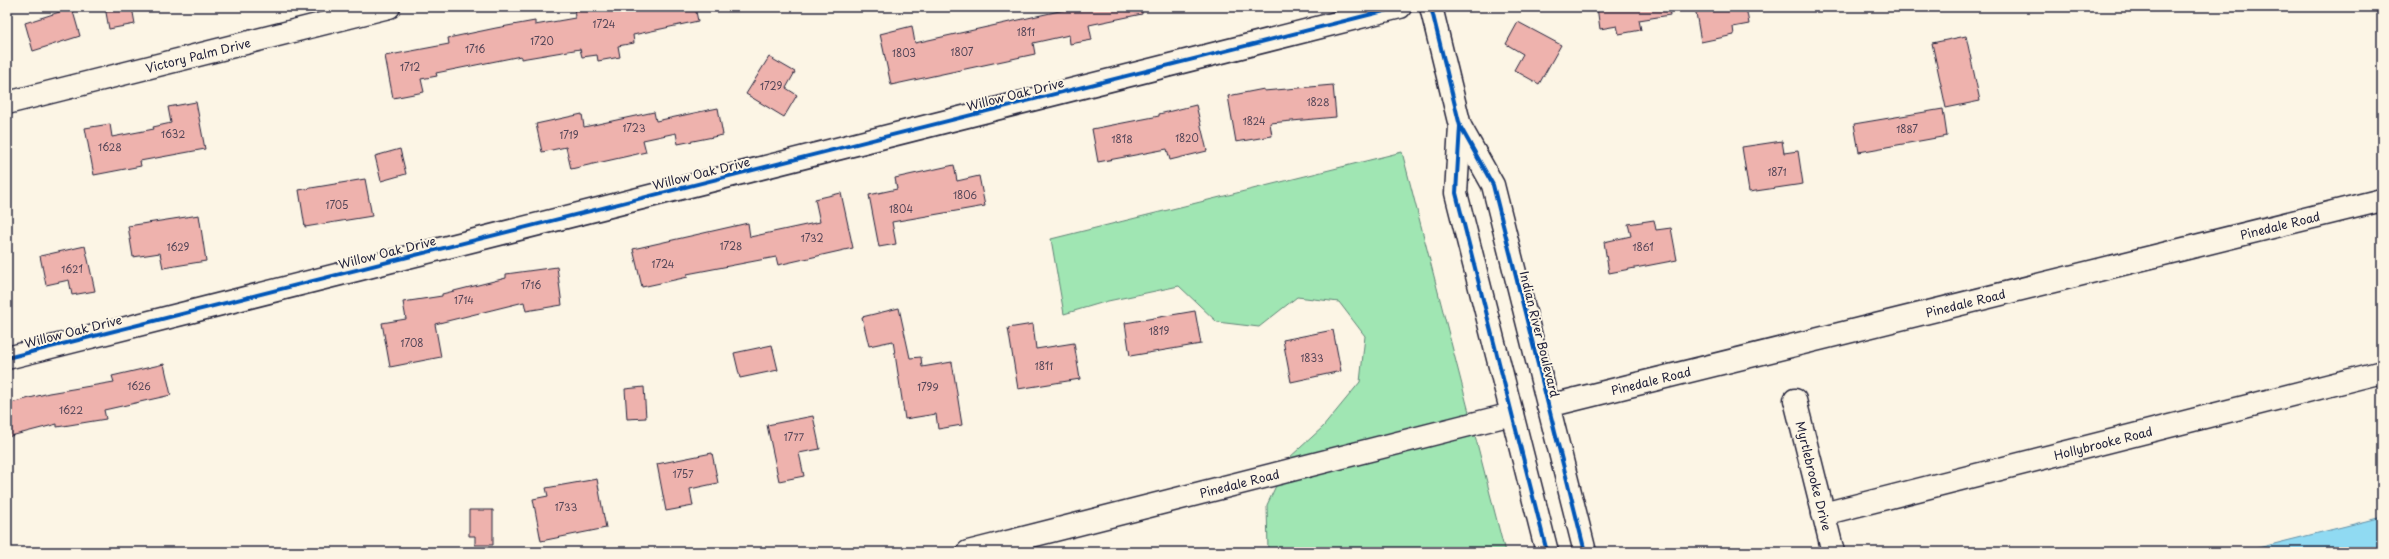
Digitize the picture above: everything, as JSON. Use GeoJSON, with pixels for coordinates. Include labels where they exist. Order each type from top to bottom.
{"type":"FeatureCollection","features":[{"type":"Feature","properties":{"kind":"street","name":"Victory Palm Drive"},"geometry":{"type":"LineString","coordinates":[[7,103],[389,7]]}},
{"type":"Feature","properties":{"kind":"street","name":"Willow Oak Drive"},"geometry":{"type":"LineString","coordinates":[[7,358],[1400,7]]}},
{"type":"Feature","properties":{"kind":"street","name":"Indian River Boulevard"},"geometry":{"type":"LineString","coordinates":[[1431,7],[1460,126],[1493,184],[1585,552]]}},
{"type":"Feature","properties":{"kind":"street","name":"Indian River Boulevard"},"geometry":{"type":"LineString","coordinates":[[1460,126],[1456,193],[1547,552]]}},
{"type":"Feature","properties":{"kind":"street","name":"Pinedale Road"},"geometry":{"type":"LineString","coordinates":[[1548,406],[2382,200]]}},
{"type":"Feature","properties":{"kind":"street","name":"Hollybrooke Road"},"geometry":{"type":"LineString","coordinates":[[1824,514],[2382,372]]}},
{"type":"Feature","properties":{"kind":"street","name":"Myrtlebrooke Drive"},"geometry":{"type":"LineString","coordinates":[[1795,400],[1833,552]]}},
{"type":"Feature","properties":{"kind":"street","name":"Pinedale Road"},"geometry":{"type":"LineString","coordinates":[[968,552],[1512,414]]}},
{"type":"Feature","properties":{"kind":"green space"},"geometry":{"type":"Polygon","coordinates":[[[1402,152],[1505,552],[1268,552],[1267,505],[1289,458],[1323,427],[1360,382],[1365,336],[1339,302],[1297,297],[1259,327],[1217,322],[1179,286],[1108,301],[1064,314],[1051,239],[1402,152]]]}},
{"type":"Feature","properties":{"kind":"water"},"geometry":{"type":"Polygon","coordinates":[[[2382,517],[2382,552],[2242,552],[2382,517]]]}},
{"type":"Feature","properties":{"kind":"building"},"geometry":{"type":"Polygon","coordinates":[[[105,7],[132,7],[135,24],[109,29],[105,7]]]}},
{"type":"Feature","properties":{"kind":"building"},"geometry":{"type":"Polygon","coordinates":[[[574,7],[695,7],[698,21],[633,35],[634,43],[618,46],[620,57],[598,61],[597,55],[582,57],[580,49],[521,59],[521,56],[436,73],[437,76],[421,79],[424,92],[393,98],[385,56],[449,44],[448,38],[496,28],[535,21],[535,25],[575,18],[574,7]]]}},
{"type":"Feature","properties":{"kind":"building"},"geometry":{"type":"Polygon","coordinates":[[[1063,7],[1142,7],[1142,14],[1089,25],[1092,40],[1070,44],[1069,35],[1033,43],[1035,54],[891,85],[880,34],[912,26],[915,43],[1064,10],[1063,7]]]}},
{"type":"Feature","properties":{"kind":"building"},"geometry":{"type":"Polygon","coordinates":[[[1597,7],[1669,7],[1670,15],[1639,20],[1641,30],[1619,34],[1617,26],[1600,29],[1597,7]]]}},
{"type":"Feature","properties":{"kind":"building"},"geometry":{"type":"Polygon","coordinates":[[[1695,7],[1746,7],[1749,24],[1733,27],[1734,35],[1701,42],[1695,7]]]}},
{"type":"Feature","properties":{"kind":"building"},"geometry":{"type":"Polygon","coordinates":[[[72,8],[80,36],[33,51],[25,23],[72,8]]]}},
{"type":"Feature","properties":{"kind":"building"},"geometry":{"type":"Polygon","coordinates":[[[1518,22],[1561,45],[1539,84],[1514,70],[1523,54],[1506,44],[1518,22]]]}},
{"type":"Feature","properties":{"kind":"building"},"geometry":{"type":"Polygon","coordinates":[[[1966,36],[1980,101],[1946,108],[1932,43],[1966,36]]]}},
{"type":"Feature","properties":{"kind":"building"},"geometry":{"type":"Polygon","coordinates":[[[769,57],[795,72],[786,88],[797,95],[784,117],[746,94],[769,57]]]}},
{"type":"Feature","properties":{"kind":"building"},"geometry":{"type":"Polygon","coordinates":[[[1333,85],[1336,117],[1270,123],[1272,136],[1236,142],[1228,96],[1264,89],[1264,91],[1333,85]]]}},
{"type":"Feature","properties":{"kind":"building"},"geometry":{"type":"Polygon","coordinates":[[[196,102],[205,149],[140,161],[141,166],[94,175],[85,128],[110,124],[112,137],[154,129],[153,127],[171,123],[168,107],[196,102]]]}},
{"type":"Feature","properties":{"kind":"building"},"geometry":{"type":"Polygon","coordinates":[[[1196,105],[1207,151],[1170,160],[1167,149],[1098,162],[1092,129],[1159,116],[1159,114],[1196,105]]]}},
{"type":"Feature","properties":{"kind":"building"},"geometry":{"type":"Polygon","coordinates":[[[718,108],[723,135],[678,144],[676,133],[643,140],[646,152],[571,169],[566,147],[542,152],[536,124],[582,114],[584,127],[654,112],[656,121],[718,108]]]}},
{"type":"Feature","properties":{"kind":"building"},"geometry":{"type":"Polygon","coordinates":[[[1943,109],[1947,136],[1859,152],[1854,124],[1943,109]]]}},
{"type":"Feature","properties":{"kind":"building"},"geometry":{"type":"Polygon","coordinates":[[[1782,141],[1784,153],[1798,151],[1803,184],[1749,192],[1742,147],[1782,141]]]}},
{"type":"Feature","properties":{"kind":"building"},"geometry":{"type":"Polygon","coordinates":[[[400,149],[406,174],[381,181],[375,156],[400,149]]]}},
{"type":"Feature","properties":{"kind":"building"},"geometry":{"type":"Polygon","coordinates":[[[954,165],[957,181],[979,176],[985,206],[892,222],[896,244],[879,247],[869,195],[897,189],[895,178],[954,165]]]}},
{"type":"Feature","properties":{"kind":"building"},"geometry":{"type":"Polygon","coordinates":[[[365,179],[372,216],[305,227],[299,190],[365,179]]]}},
{"type":"Feature","properties":{"kind":"building"},"geometry":{"type":"Polygon","coordinates":[[[841,193],[853,248],[778,265],[776,257],[687,274],[688,277],[642,287],[633,249],[748,223],[750,237],[820,222],[815,199],[841,193]]]}},
{"type":"Feature","properties":{"kind":"building"},"geometry":{"type":"Polygon","coordinates":[[[199,215],[206,261],[163,268],[160,253],[133,257],[128,226],[199,215]]]}},
{"type":"Feature","properties":{"kind":"building"},"geometry":{"type":"Polygon","coordinates":[[[1654,220],[1656,230],[1671,228],[1677,260],[1609,273],[1604,242],[1631,236],[1628,224],[1654,220]]]}},
{"type":"Feature","properties":{"kind":"building"},"geometry":{"type":"Polygon","coordinates":[[[85,246],[95,291],[72,295],[69,280],[46,285],[40,256],[85,246]]]}},
{"type":"Feature","properties":{"kind":"building"},"geometry":{"type":"Polygon","coordinates":[[[557,267],[562,305],[526,311],[524,302],[435,324],[441,357],[390,367],[382,323],[406,319],[403,302],[442,296],[442,294],[506,278],[506,274],[557,267]]]}},
{"type":"Feature","properties":{"kind":"building"},"geometry":{"type":"Polygon","coordinates":[[[899,308],[910,358],[921,357],[922,367],[952,362],[962,425],[938,429],[936,414],[905,419],[893,341],[869,346],[862,317],[899,308]]]}},
{"type":"Feature","properties":{"kind":"building"},"geometry":{"type":"Polygon","coordinates":[[[1195,311],[1201,344],[1130,356],[1125,323],[1195,311]]]}},
{"type":"Feature","properties":{"kind":"building"},"geometry":{"type":"Polygon","coordinates":[[[1033,324],[1036,349],[1074,343],[1080,379],[1018,389],[1008,328],[1033,324]]]}},
{"type":"Feature","properties":{"kind":"building"},"geometry":{"type":"Polygon","coordinates":[[[1333,330],[1341,371],[1291,382],[1283,340],[1333,330]]]}},
{"type":"Feature","properties":{"kind":"building"},"geometry":{"type":"Polygon","coordinates":[[[772,345],[778,370],[740,378],[734,353],[772,345]]]}},
{"type":"Feature","properties":{"kind":"building"},"geometry":{"type":"Polygon","coordinates":[[[164,364],[171,395],[104,410],[106,419],[57,427],[57,424],[7,437],[7,404],[49,393],[114,382],[112,376],[164,364]]]}},
{"type":"Feature","properties":{"kind":"building"},"geometry":{"type":"Polygon","coordinates":[[[644,387],[646,418],[627,419],[625,389],[644,387]]]}},
{"type":"Feature","properties":{"kind":"building"},"geometry":{"type":"Polygon","coordinates":[[[813,416],[820,449],[799,453],[804,476],[779,481],[767,425],[813,416]]]}},
{"type":"Feature","properties":{"kind":"building"},"geometry":{"type":"Polygon","coordinates":[[[712,453],[718,483],[690,489],[693,506],[666,511],[657,464],[712,453]]]}},
{"type":"Feature","properties":{"kind":"building"},"geometry":{"type":"Polygon","coordinates":[[[597,479],[606,528],[541,541],[533,499],[548,496],[546,488],[597,479]]]}},
{"type":"Feature","properties":{"kind":"building"},"geometry":{"type":"Polygon","coordinates":[[[469,510],[493,510],[493,545],[475,545],[475,536],[469,536],[469,510]]]}},
{"type":"Feature","properties":{"kind":"cycle path"},"geometry":{"type":"LineString","coordinates":[[7,358],[1400,7]]}},
{"type":"Feature","properties":{"kind":"cycle path"},"geometry":{"type":"LineString","coordinates":[[1431,7],[1460,126],[1493,185],[1585,552]]}},
{"type":"Feature","properties":{"kind":"cycle path"},"geometry":{"type":"LineString","coordinates":[[1460,126],[1456,193],[1547,552]]}}]}
